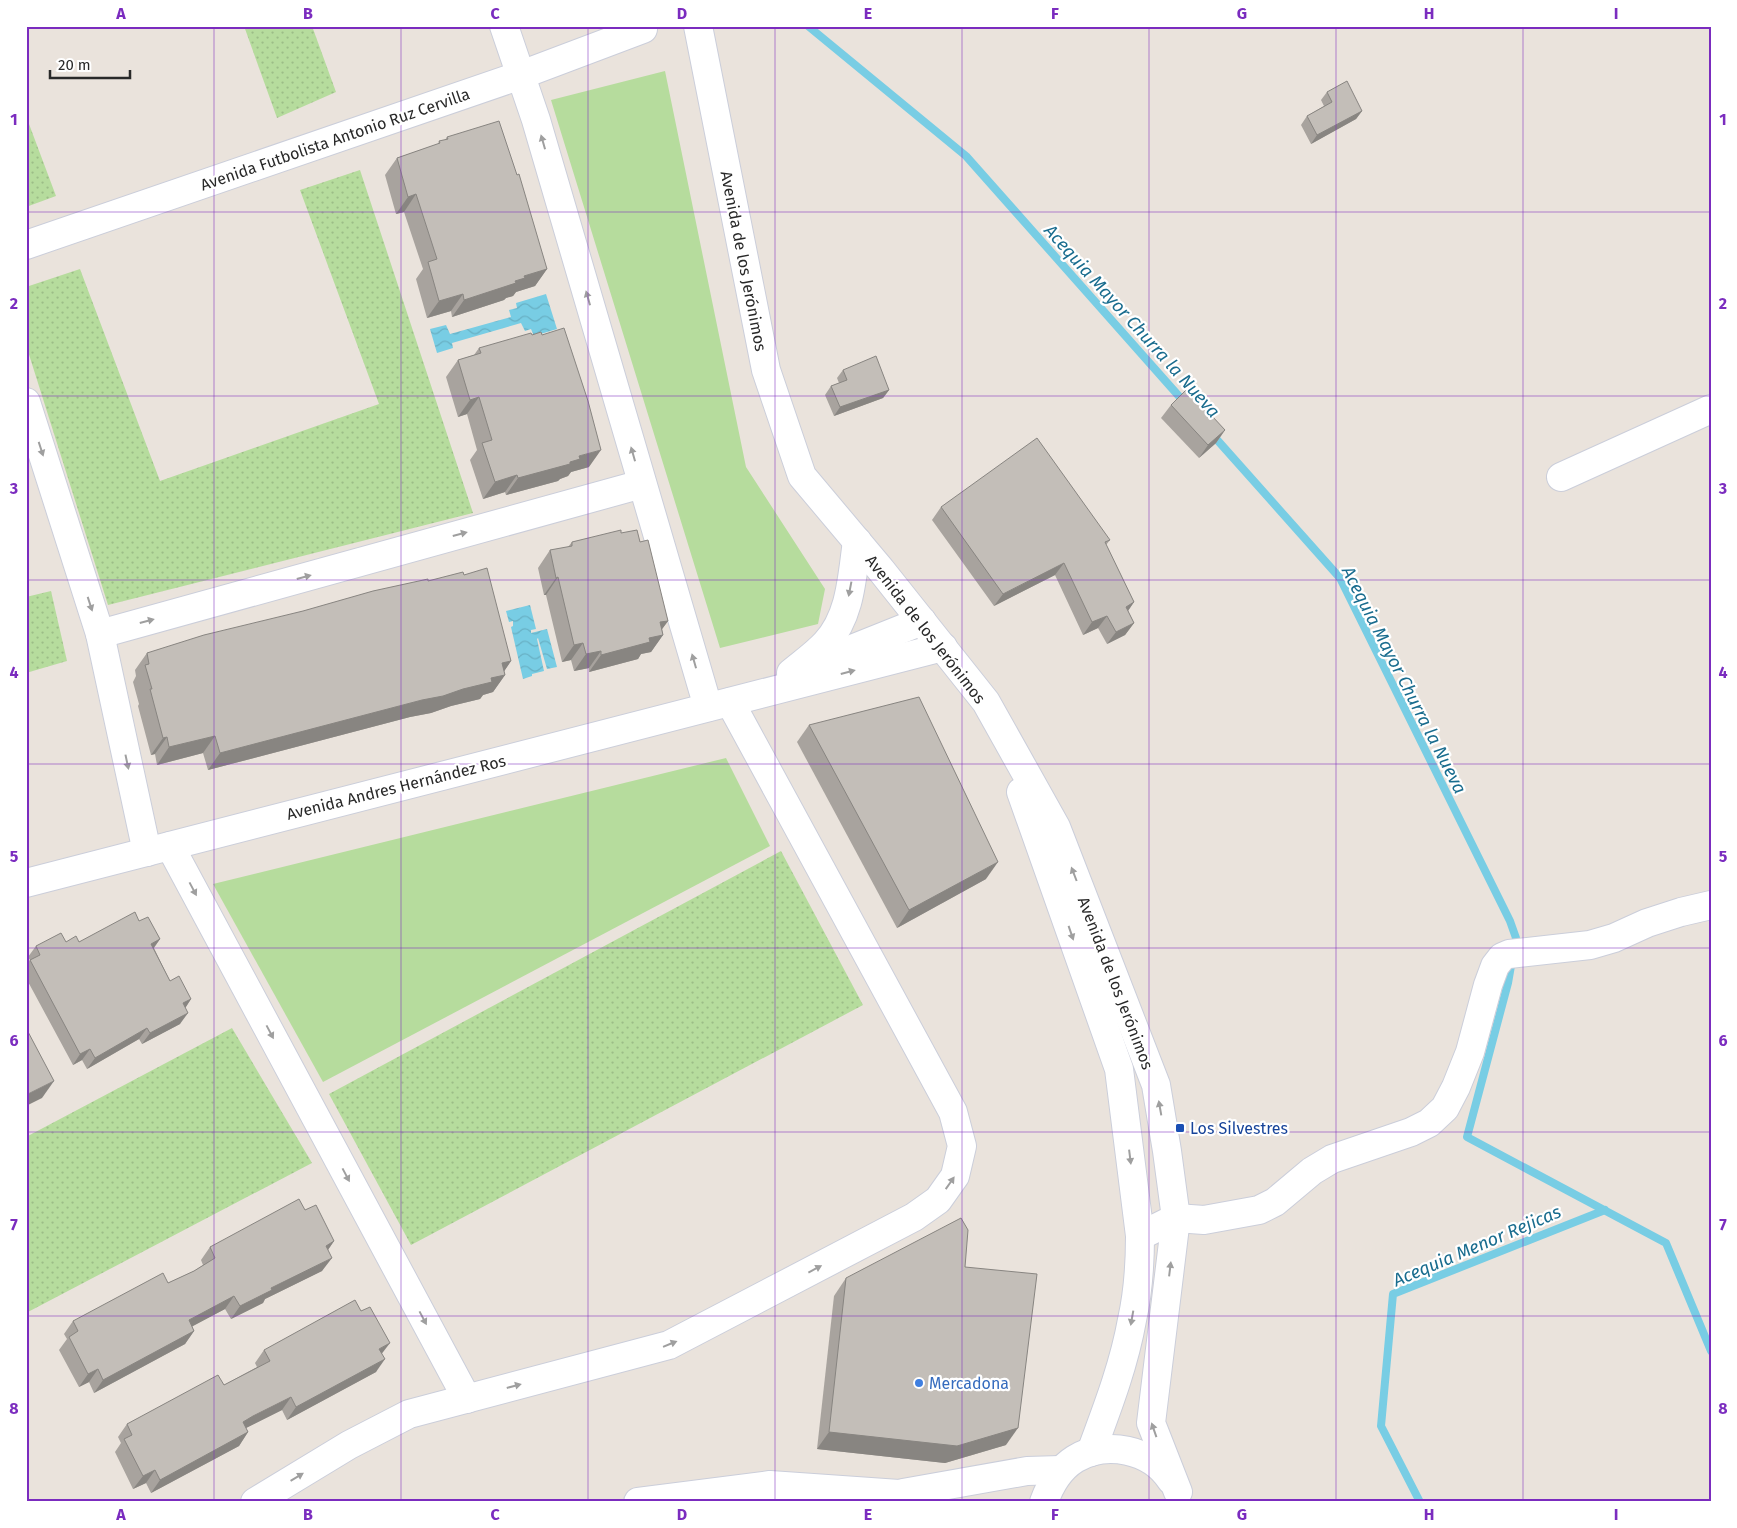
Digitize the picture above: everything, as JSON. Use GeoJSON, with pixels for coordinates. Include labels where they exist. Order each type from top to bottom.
{"type":"FeatureCollection","features":[{"type":"Feature","properties":{"kind":"street"},"geometry":{"type":"LineString","coordinates":[[255,1502],[349,1445],[409,1414],[669,1345],[914,1217],[938,1200],[955,1176],[962,1146],[953,1112],[719,705],[642,484],[536,120],[504,26]]}},
{"type":"Feature","properties":{"kind":"street","name":"Avenida de los Jerónimos"},"geometry":{"type":"LineString","coordinates":[[698,26],[766,370],[802,476],[857,541],[986,702],[1056,826],[1156,1085],[1176,1218],[1150,1423],[1179,1497]]}},
{"type":"Feature","properties":{"kind":"street","name":"Avenida Futbolista Antonio Ruz Cervilla"},"geometry":{"type":"LineString","coordinates":[[26,245],[521,75],[643,30]]}},
{"type":"Feature","properties":{"kind":"street"},"geometry":{"type":"LineString","coordinates":[[26,402],[100,634],[158,849],[466,1399]]}},
{"type":"Feature","properties":{"kind":"street"},"geometry":{"type":"LineString","coordinates":[[1561,477],[1711,408]]}},
{"type":"Feature","properties":{"kind":"street"},"geometry":{"type":"LineString","coordinates":[[100,634],[642,484]]}},
{"type":"Feature","properties":{"kind":"street"},"geometry":{"type":"LineString","coordinates":[[791,673],[826,642],[840,624],[850,591],[857,541]]}},
{"type":"Feature","properties":{"kind":"street","name":"Avenida Andres Hernández Ros"},"geometry":{"type":"LineString","coordinates":[[767,694],[791,673],[922,621]]}},
{"type":"Feature","properties":{"kind":"street","name":"Avenida Andres Hernández Ros"},"geometry":{"type":"LineString","coordinates":[[26,882],[767,694],[942,647]]}},
{"type":"Feature","properties":{"kind":"street"},"geometry":{"type":"LineString","coordinates":[[996,722],[1119,1069],[1140,1236],[1140,1259],[1133,1320],[1108,1404],[1091,1452]]}},
{"type":"Feature","properties":{"kind":"street"},"geometry":{"type":"LineString","coordinates":[[1140,1236],[1176,1218],[1204,1220],[1259,1210],[1275,1202],[1312,1171],[1332,1160],[1412,1132],[1428,1124],[1445,1108],[1456,1087],[1470,1052],[1494,966],[1502,957],[1516,953],[1590,945],[1614,938],[1647,923],[1711,905]]}},
{"type":"Feature","properties":{"kind":"street"},"geometry":{"type":"LineString","coordinates":[[1044,1502],[1049,1487],[1061,1470],[1075,1459],[1091,1452],[1111,1449],[1132,1451],[1151,1460],[1167,1474],[1179,1497]]}},
{"type":"Feature","properties":{"kind":"street"},"geometry":{"type":"LineString","coordinates":[[899,1494],[1027,1471],[1061,1470]]}},
{"type":"Feature","properties":{"kind":"street"},"geometry":{"type":"LineString","coordinates":[[638,1502],[770,1485],[899,1494],[927,1502]]}},
{"type":"Feature","properties":{"kind":"green space"},"geometry":{"type":"Polygon","coordinates":[[[244,26],[312,26],[336,92],[277,118],[244,26]]]}},
{"type":"Feature","properties":{"kind":"green space"},"geometry":{"type":"Polygon","coordinates":[[[665,71],[746,467],[825,589],[818,624],[720,648],[551,100],[665,71]]]}},
{"type":"Feature","properties":{"kind":"green space"},"geometry":{"type":"Polygon","coordinates":[[[26,116],[56,196],[26,207],[26,116]]]}},
{"type":"Feature","properties":{"kind":"green space"},"geometry":{"type":"Polygon","coordinates":[[[360,170],[473,513],[108,605],[26,345],[26,287],[80,269],[160,481],[379,404],[300,190],[360,170]]]}},
{"type":"Feature","properties":{"kind":"green space"},"geometry":{"type":"Polygon","coordinates":[[[51,591],[67,661],[26,673],[26,597],[51,591]]]}},
{"type":"Feature","properties":{"kind":"green space"},"geometry":{"type":"Polygon","coordinates":[[[726,758],[770,846],[323,1082],[213,884],[726,758]]]}},
{"type":"Feature","properties":{"kind":"green space"},"geometry":{"type":"Polygon","coordinates":[[[781,851],[863,1005],[411,1245],[329,1094],[781,851]]]}},
{"type":"Feature","properties":{"kind":"green space"},"geometry":{"type":"Polygon","coordinates":[[[232,1028],[312,1163],[26,1313],[26,1137],[232,1028]]]}},
{"type":"Feature","properties":{"kind":"water"},"geometry":{"type":"Polygon","coordinates":[[[546,294],[557,329],[534,336],[531,329],[525,331],[521,323],[452,343],[453,348],[437,353],[430,329],[446,325],[450,334],[511,317],[509,310],[517,308],[516,303],[546,294]]]}},
{"type":"Feature","properties":{"kind":"water"},"geometry":{"type":"Polygon","coordinates":[[[530,605],[536,629],[531,630],[531,633],[547,629],[557,667],[547,669],[538,638],[544,671],[523,679],[511,627],[513,626],[513,621],[509,622],[506,611],[530,605]]]}},
{"type":"Feature","properties":{"kind":"building"},"geometry":{"type":"Polygon","coordinates":[[[1347,81],[1362,111],[1317,135],[1307,116],[1332,102],[1327,92],[1347,81]]]}},
{"type":"Feature","properties":{"kind":"building"},"geometry":{"type":"Polygon","coordinates":[[[499,121],[517,175],[519,174],[547,269],[524,276],[525,278],[515,281],[516,283],[464,300],[463,294],[439,301],[428,262],[437,259],[416,194],[408,197],[397,158],[440,143],[439,141],[448,139],[447,137],[499,121]]]}},
{"type":"Feature","properties":{"kind":"building"},"geometry":{"type":"Polygon","coordinates":[[[564,328],[588,401],[601,450],[579,456],[580,459],[570,462],[570,464],[518,478],[517,475],[495,482],[482,443],[492,440],[479,397],[470,400],[458,360],[481,353],[479,348],[531,333],[532,335],[541,332],[542,335],[564,328]]]}},
{"type":"Feature","properties":{"kind":"building"},"geometry":{"type":"Polygon","coordinates":[[[876,356],[889,390],[840,407],[831,386],[847,380],[843,370],[876,356]]]}},
{"type":"Feature","properties":{"kind":"building"},"geometry":{"type":"Polygon","coordinates":[[[1187,389],[1225,430],[1208,445],[1171,405],[1187,389]]]}},
{"type":"Feature","properties":{"kind":"building"},"geometry":{"type":"Polygon","coordinates":[[[1037,438],[1110,540],[1105,542],[1134,602],[1126,607],[1134,623],[1116,632],[1107,616],[1092,622],[1064,563],[1003,594],[941,507],[1037,438]]]}},
{"type":"Feature","properties":{"kind":"building"},"geometry":{"type":"Polygon","coordinates":[[[621,530],[621,533],[637,530],[640,542],[648,540],[668,621],[660,622],[663,635],[649,638],[650,642],[601,655],[601,651],[586,654],[583,643],[574,645],[550,550],[572,546],[572,542],[621,530]]]}},
{"type":"Feature","properties":{"kind":"building"},"geometry":{"type":"Polygon","coordinates":[[[487,568],[511,661],[502,663],[505,675],[491,678],[492,682],[220,753],[215,736],[169,747],[167,737],[163,738],[145,665],[149,664],[147,653],[204,635],[303,611],[373,591],[428,579],[428,581],[463,572],[464,575],[487,568]]]}},
{"type":"Feature","properties":{"kind":"building"},"geometry":{"type":"Polygon","coordinates":[[[919,697],[998,862],[909,910],[809,725],[919,697]]]}},
{"type":"Feature","properties":{"kind":"building"},"geometry":{"type":"Polygon","coordinates":[[[135,912],[139,921],[148,917],[160,939],[151,944],[170,981],[179,976],[191,999],[183,1003],[188,1013],[150,1033],[147,1028],[95,1058],[90,1049],[80,1054],[30,960],[40,955],[36,946],[61,933],[66,942],[76,936],[79,942],[135,912]]]}},
{"type":"Feature","properties":{"kind":"building"},"geometry":{"type":"Polygon","coordinates":[[[26,1028],[54,1081],[26,1095],[26,1028]]]}},
{"type":"Feature","properties":{"kind":"building"},"geometry":{"type":"Polygon","coordinates":[[[299,1199],[305,1210],[316,1205],[334,1241],[326,1246],[332,1258],[271,1288],[272,1290],[240,1306],[234,1296],[189,1320],[194,1331],[103,1380],[98,1369],[88,1374],[69,1337],[78,1331],[73,1321],[163,1273],[168,1283],[194,1271],[215,1258],[210,1247],[299,1199]]]}},
{"type":"Feature","properties":{"kind":"building","name":"Mercadona"},"geometry":{"type":"Polygon","coordinates":[[[961,1218],[968,1230],[965,1267],[1037,1274],[1018,1428],[957,1446],[829,1432],[846,1278],[961,1218]]]}},
{"type":"Feature","properties":{"kind":"building"},"geometry":{"type":"Polygon","coordinates":[[[355,1300],[361,1311],[370,1307],[390,1343],[379,1349],[385,1359],[296,1407],[291,1397],[253,1416],[243,1422],[248,1432],[160,1480],[155,1470],[143,1476],[124,1439],[132,1435],[127,1424],[218,1375],[224,1385],[270,1361],[264,1350],[355,1300]]]}},
{"type":"Feature","properties":{"kind":"waterway","name":"Acequia Mayor Churra la Nueva"},"geometry":{"type":"LineString","coordinates":[[808,26],[966,156],[1185,403]]}},
{"type":"Feature","properties":{"kind":"waterway","name":"Acequia Mayor Churra la Nueva"},"geometry":{"type":"LineString","coordinates":[[1211,433],[1340,578],[1510,921],[1516,938],[1514,948]]}},
{"type":"Feature","properties":{"kind":"waterway","name":"Acequia Mayor Churra la Nueva"},"geometry":{"type":"LineString","coordinates":[[1512,960],[1508,983],[1467,1137],[1666,1243],[1711,1351]]}},
{"type":"Feature","properties":{"kind":"waterway","name":"Acequia Menor Rejicas"},"geometry":{"type":"LineString","coordinates":[[1420,1502],[1381,1426],[1393,1294],[1605,1210]]}},
{"type":"Feature","properties":{"kind":"place","name":"Los Silvestres"},"geometry":{"type":"Point","coordinates":[1180,1128]}},
{"type":"Feature","properties":{"kind":"place","name":"Mercadona"},"geometry":{"type":"Point","coordinates":[919,1383]}}]}
